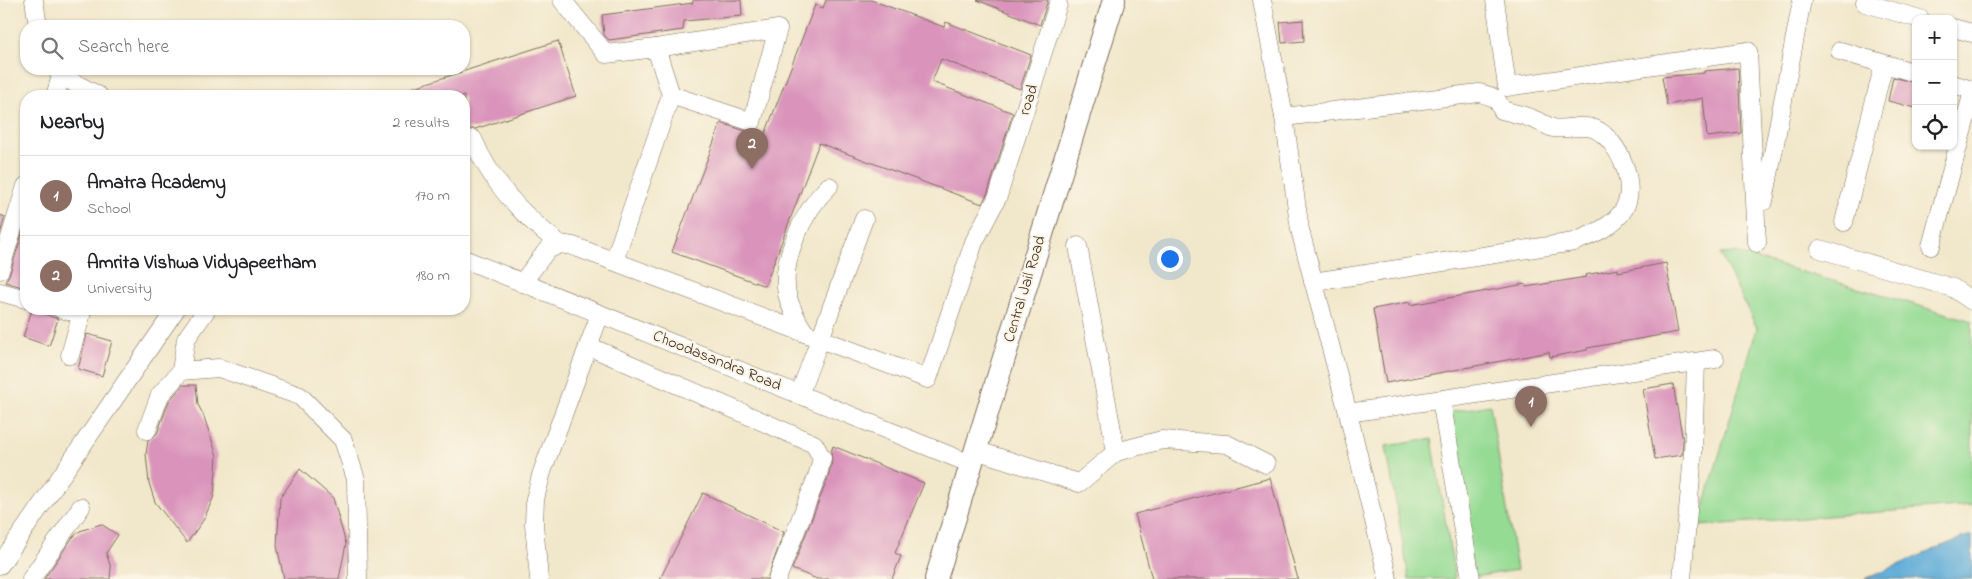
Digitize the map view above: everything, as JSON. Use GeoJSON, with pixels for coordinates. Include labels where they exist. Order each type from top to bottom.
{"type":"FeatureCollection","features":[{"type":"Feature","properties":{"kind":"main road","name":"Central Jail Road"},"geometry":{"type":"LineString","coordinates":[[936,579],[1114,0]]}},
{"type":"Feature","properties":{"kind":"street"},"geometry":{"type":"LineString","coordinates":[[34,0],[37,20]]}},
{"type":"Feature","properties":{"kind":"street"},"geometry":{"type":"LineString","coordinates":[[562,0],[606,54],[778,29],[752,122],[671,95]]}},
{"type":"Feature","properties":{"kind":"street"},"geometry":{"type":"LineString","coordinates":[[1262,0],[1284,117],[1300,230],[1348,412],[1388,579]]}},
{"type":"Feature","properties":{"kind":"street"},"geometry":{"type":"LineString","coordinates":[[1495,0],[1507,87],[1748,51],[1757,243]]}},
{"type":"Feature","properties":{"kind":"street"},"geometry":{"type":"LineString","coordinates":[[1764,201],[1802,0]]}},
{"type":"Feature","properties":{"kind":"street"},"geometry":{"type":"LineString","coordinates":[[1865,3],[1912,17]]}},
{"type":"Feature","properties":{"kind":"street","name":"road"},"geometry":{"type":"LineString","coordinates":[[812,336],[928,379],[974,242],[998,196],[1058,4]]}},
{"type":"Feature","properties":{"kind":"street"},"geometry":{"type":"LineString","coordinates":[[614,261],[671,95],[656,48]]}},
{"type":"Feature","properties":{"kind":"street"},"geometry":{"type":"LineString","coordinates":[[1840,51],[1912,72]]}},
{"type":"Feature","properties":{"kind":"street"},"geometry":{"type":"LineString","coordinates":[[1844,222],[1884,64]]}},
{"type":"Feature","properties":{"kind":"street"},"geometry":{"type":"LineString","coordinates":[[55,90],[58,75]]}},
{"type":"Feature","properties":{"kind":"street"},"geometry":{"type":"LineString","coordinates":[[63,75],[89,90]]}},
{"type":"Feature","properties":{"kind":"street"},"geometry":{"type":"LineString","coordinates":[[1957,85],[1972,90]]}},
{"type":"Feature","properties":{"kind":"street"},"geometry":{"type":"LineString","coordinates":[[1284,117],[1479,93],[1499,101],[1502,110],[1534,119],[1553,128],[1584,126],[1596,130],[1610,141],[1621,156],[1627,176],[1628,195],[1625,208],[1612,224],[1574,242],[1313,282]]}},
{"type":"Feature","properties":{"kind":"street"},"geometry":{"type":"LineString","coordinates":[[1932,246],[1972,95]]}},
{"type":"Feature","properties":{"kind":"street"},"geometry":{"type":"LineString","coordinates":[[473,139],[479,154],[524,214],[560,244],[573,246],[812,336]]}},
{"type":"Feature","properties":{"kind":"street"},"geometry":{"type":"LineString","coordinates":[[812,336],[796,320],[787,296],[786,269],[798,228],[818,197],[829,186]]}},
{"type":"Feature","properties":{"kind":"street"},"geometry":{"type":"LineString","coordinates":[[0,270],[20,205]]}},
{"type":"Feature","properties":{"kind":"street"},"geometry":{"type":"LineString","coordinates":[[799,395],[812,336],[864,219]]}},
{"type":"Feature","properties":{"kind":"street"},"geometry":{"type":"LineString","coordinates":[[522,283],[547,250],[560,244]]}},
{"type":"Feature","properties":{"kind":"street"},"geometry":{"type":"LineString","coordinates":[[1078,246],[1116,452],[1162,440],[1226,444],[1266,464]]}},
{"type":"Feature","properties":{"kind":"street"},"geometry":{"type":"LineString","coordinates":[[1820,249],[1952,288],[1972,301]]}},
{"type":"Feature","properties":{"kind":"street","name":"Choodasandra Road"},"geometry":{"type":"LineString","coordinates":[[470,261],[799,395],[973,457],[1078,483],[1116,452]]}},
{"type":"Feature","properties":{"kind":"street"},"geometry":{"type":"LineString","coordinates":[[0,292],[20,297]]}},
{"type":"Feature","properties":{"kind":"street"},"geometry":{"type":"LineString","coordinates":[[539,579],[534,524],[535,499],[542,472],[600,314]]}},
{"type":"Feature","properties":{"kind":"street"},"geometry":{"type":"LineString","coordinates":[[70,355],[81,315]]}},
{"type":"Feature","properties":{"kind":"street"},"geometry":{"type":"LineString","coordinates":[[0,565],[172,315]]}},
{"type":"Feature","properties":{"kind":"street"},"geometry":{"type":"LineString","coordinates":[[147,430],[160,395],[181,371],[186,339],[203,315]]}},
{"type":"Feature","properties":{"kind":"street"},"geometry":{"type":"LineString","coordinates":[[588,346],[814,444],[822,458],[818,474],[777,579]]}},
{"type":"Feature","properties":{"kind":"street"},"geometry":{"type":"LineString","coordinates":[[1348,412],[1715,360]]}},
{"type":"Feature","properties":{"kind":"street"},"geometry":{"type":"LineString","coordinates":[[1682,579],[1693,454],[1696,362]]}},
{"type":"Feature","properties":{"kind":"street"},"geometry":{"type":"LineString","coordinates":[[181,371],[219,368],[300,396],[343,440],[356,479],[358,579]]}},
{"type":"Feature","properties":{"kind":"street"},"geometry":{"type":"LineString","coordinates":[[1441,399],[1471,579]]}},
{"type":"Feature","properties":{"kind":"street"},"geometry":{"type":"LineString","coordinates":[[31,579],[81,507]]}},
{"type":"Feature","properties":{"kind":"green space"},"geometry":{"type":"Polygon","coordinates":[[[1736,253],[1972,321],[1972,505],[1698,526],[1757,328],[1720,254],[1736,253]]]}},
{"type":"Feature","properties":{"kind":"green space"},"geometry":{"type":"Polygon","coordinates":[[[1490,405],[1517,570],[1474,577],[1446,413],[1490,405]]]}},
{"type":"Feature","properties":{"kind":"green space"},"geometry":{"type":"Polygon","coordinates":[[[1432,439],[1455,579],[1409,579],[1386,446],[1432,439]]]}},
{"type":"Feature","properties":{"kind":"water"},"geometry":{"type":"Polygon","coordinates":[[[1972,535],[1972,579],[1865,579],[1961,538],[1972,535]]]}},
{"type":"Feature","properties":{"kind":"building"},"geometry":{"type":"Polygon","coordinates":[[[693,0],[741,0],[742,16],[684,21],[683,30],[609,40],[604,35],[602,15],[693,3],[693,0]]]}},
{"type":"Feature","properties":{"kind":"building"},"geometry":{"type":"Polygon","coordinates":[[[826,0],[871,0],[944,27],[946,22],[1031,55],[1020,89],[941,59],[932,82],[1013,113],[988,192],[982,204],[819,143],[765,286],[672,252],[721,123],[764,137],[815,5],[823,8],[826,0]]]}},
{"type":"Feature","properties":{"kind":"building"},"geometry":{"type":"Polygon","coordinates":[[[977,0],[1048,0],[1040,25],[977,0]]]}},
{"type":"Feature","properties":{"kind":"building"},"geometry":{"type":"Polygon","coordinates":[[[1303,20],[1304,41],[1282,43],[1280,22],[1303,20]]]}},
{"type":"Feature","properties":{"kind":"building"},"geometry":{"type":"Polygon","coordinates":[[[558,41],[576,96],[470,129],[470,90],[405,90],[452,75],[470,75],[470,69],[558,41]]]}},
{"type":"Feature","properties":{"kind":"building"},"geometry":{"type":"Polygon","coordinates":[[[1738,68],[1741,133],[1707,137],[1703,98],[1667,105],[1662,77],[1738,68]]]}},
{"type":"Feature","properties":{"kind":"building"},"geometry":{"type":"Polygon","coordinates":[[[1893,77],[1912,82],[1912,107],[1888,101],[1893,77]]]}},
{"type":"Feature","properties":{"kind":"building"},"geometry":{"type":"Polygon","coordinates":[[[0,215],[5,217],[0,234],[0,215]]]}},
{"type":"Feature","properties":{"kind":"building"},"geometry":{"type":"Polygon","coordinates":[[[20,240],[20,286],[5,282],[10,273],[20,240]]]}},
{"type":"Feature","properties":{"kind":"building"},"geometry":{"type":"Polygon","coordinates":[[[1666,263],[1678,332],[1587,348],[1587,350],[1550,357],[1549,352],[1386,383],[1373,309],[1410,302],[1410,305],[1525,284],[1526,287],[1586,277],[1585,275],[1618,269],[1618,272],[1666,263]]]}},
{"type":"Feature","properties":{"kind":"building"},"geometry":{"type":"Polygon","coordinates":[[[30,315],[46,315],[58,319],[49,346],[23,337],[30,315]]]}},
{"type":"Feature","properties":{"kind":"building"},"geometry":{"type":"Polygon","coordinates":[[[87,334],[112,341],[102,376],[78,369],[87,334]]]}},
{"type":"Feature","properties":{"kind":"building"},"geometry":{"type":"Polygon","coordinates":[[[1673,384],[1683,441],[1682,455],[1655,459],[1643,389],[1673,384]]]}},
{"type":"Feature","properties":{"kind":"building"},"geometry":{"type":"Polygon","coordinates":[[[183,385],[196,385],[198,405],[203,414],[217,456],[214,496],[204,519],[187,543],[155,502],[149,483],[146,454],[148,440],[157,434],[169,401],[183,385]]]}},
{"type":"Feature","properties":{"kind":"building"},"geometry":{"type":"Polygon","coordinates":[[[833,446],[924,483],[895,553],[901,556],[892,579],[817,579],[792,569],[828,478],[833,446]]]}},
{"type":"Feature","properties":{"kind":"building"},"geometry":{"type":"Polygon","coordinates":[[[300,469],[333,498],[346,544],[339,579],[284,579],[277,546],[280,498],[300,469]]]}},
{"type":"Feature","properties":{"kind":"building"},"geometry":{"type":"Polygon","coordinates":[[[1270,478],[1298,579],[1152,579],[1135,514],[1270,478]]]}},
{"type":"Feature","properties":{"kind":"building"},"geometry":{"type":"Polygon","coordinates":[[[703,493],[784,532],[767,579],[660,579],[703,493]]]}},
{"type":"Feature","properties":{"kind":"building"},"geometry":{"type":"Polygon","coordinates":[[[101,524],[118,535],[106,553],[111,568],[110,579],[44,579],[73,537],[80,531],[101,524]]]}},
{"type":"Feature","properties":{"kind":"place","name":"Amrita Vishwa Vidyapeetham"},"geometry":{"type":"Point","coordinates":[752,169]}},
{"type":"Feature","properties":{"kind":"place","name":"Amatra Academy"},"geometry":{"type":"Point","coordinates":[1531,427]}}]}
